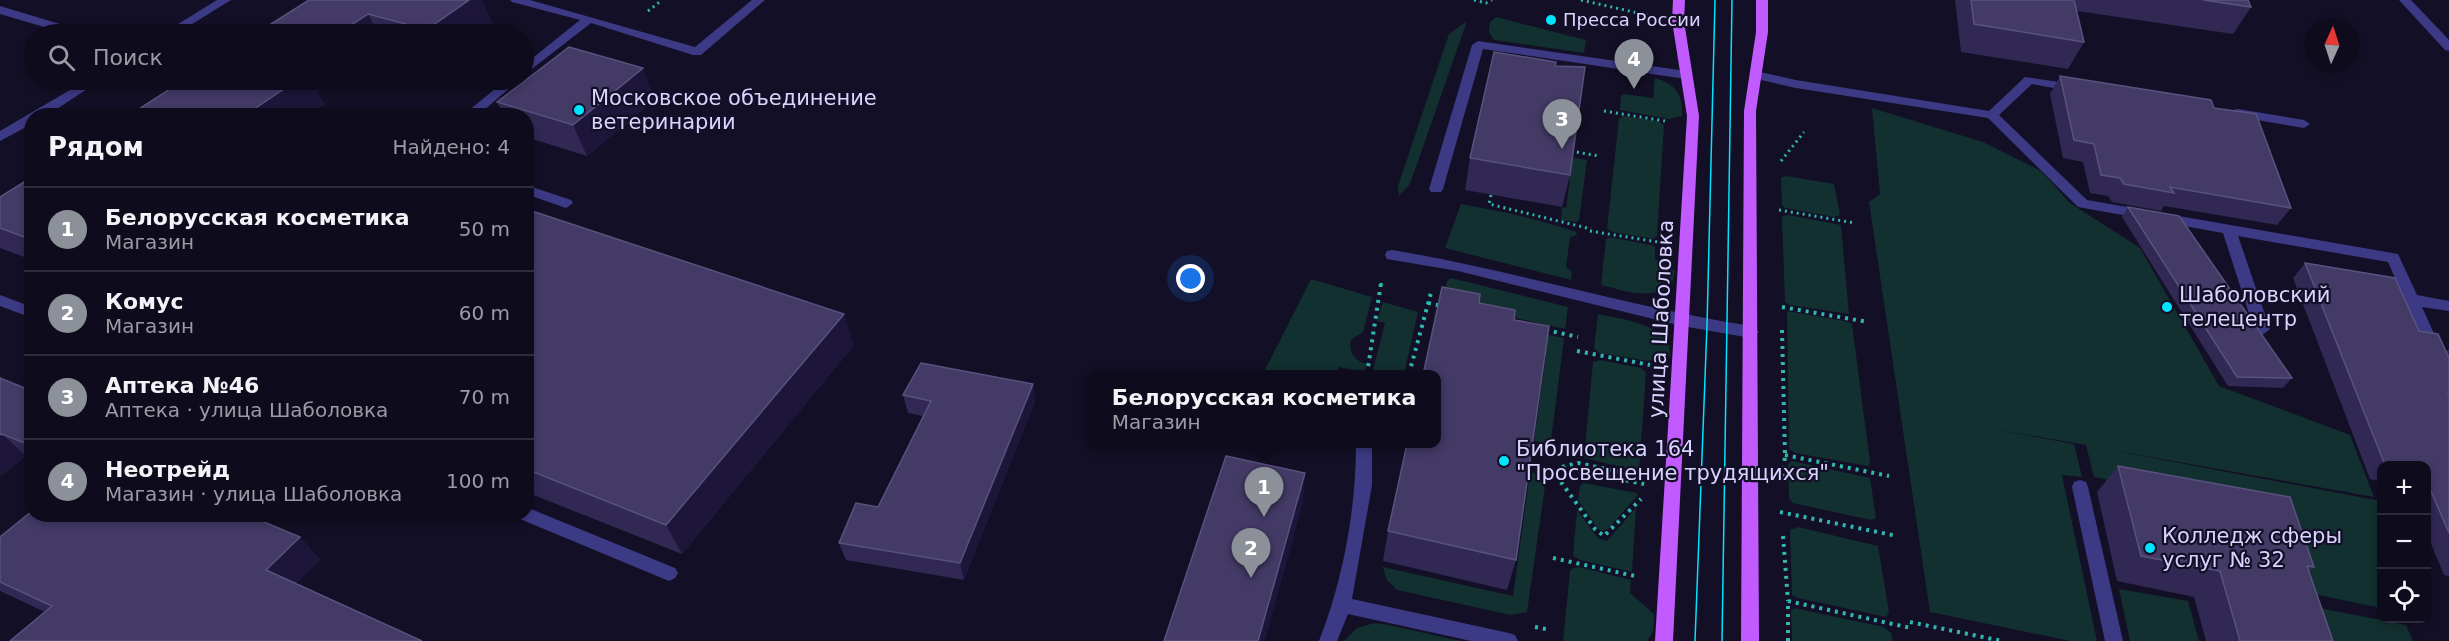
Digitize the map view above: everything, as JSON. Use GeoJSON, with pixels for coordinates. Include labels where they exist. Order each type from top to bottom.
{"type":"FeatureCollection","features":[{"type":"Feature","properties":{"kind":"main road","name":"улица Шаболовка"},"geometry":{"type":"LineString","coordinates":[[1664,641],[1693,116],[1678,21],[1679,0]]}},
{"type":"Feature","properties":{"kind":"main road"},"geometry":{"type":"LineString","coordinates":[[1750,641],[1750,111],[1762,32],[1761,0]]}},
{"type":"Feature","properties":{"kind":"street"},"geometry":{"type":"LineString","coordinates":[[185,24],[225,0]]}},
{"type":"Feature","properties":{"kind":"street"},"geometry":{"type":"LineString","coordinates":[[516,0],[589,19],[697,52],[759,0]]}},
{"type":"Feature","properties":{"kind":"street"},"geometry":{"type":"LineString","coordinates":[[2405,0],[2449,47]]}},
{"type":"Feature","properties":{"kind":"street"},"geometry":{"type":"LineString","coordinates":[[0,10],[46,24]]}},
{"type":"Feature","properties":{"kind":"street"},"geometry":{"type":"LineString","coordinates":[[534,63],[589,19]]}},
{"type":"Feature","properties":{"kind":"street"},"geometry":{"type":"LineString","coordinates":[[1436,189],[1478,45],[1686,75]]}},
{"type":"Feature","properties":{"kind":"street"},"geometry":{"type":"LineString","coordinates":[[1756,75],[1796,84],[1992,115],[2083,204],[2393,258],[2449,384]]}},
{"type":"Feature","properties":{"kind":"street"},"geometry":{"type":"LineString","coordinates":[[1992,115],[2029,80],[2086,89]]}},
{"type":"Feature","properties":{"kind":"street"},"geometry":{"type":"LineString","coordinates":[[49,108],[79,90]]}},
{"type":"Feature","properties":{"kind":"street"},"geometry":{"type":"LineString","coordinates":[[478,108],[500,90]]}},
{"type":"Feature","properties":{"kind":"street"},"geometry":{"type":"LineString","coordinates":[[2224,111],[2304,124]]}},
{"type":"Feature","properties":{"kind":"street"},"geometry":{"type":"LineString","coordinates":[[0,137],[24,123]]}},
{"type":"Feature","properties":{"kind":"street"},"geometry":{"type":"LineString","coordinates":[[534,192],[566,203]]}},
{"type":"Feature","properties":{"kind":"street"},"geometry":{"type":"LineString","coordinates":[[2229,229],[2262,329]]}},
{"type":"Feature","properties":{"kind":"street"},"geometry":{"type":"LineString","coordinates":[[1392,255],[1440,262],[1682,321],[1751,332]]}},
{"type":"Feature","properties":{"kind":"street"},"geometry":{"type":"LineString","coordinates":[[0,300],[24,310]]}},
{"type":"Feature","properties":{"kind":"street"},"geometry":{"type":"LineString","coordinates":[[2412,300],[2449,306]]}},
{"type":"Feature","properties":{"kind":"street"},"geometry":{"type":"LineString","coordinates":[[1328,641],[1342,605],[1364,485],[1364,448]]}},
{"type":"Feature","properties":{"kind":"street"},"geometry":{"type":"LineString","coordinates":[[2080,487],[2114,641]]}},
{"type":"Feature","properties":{"kind":"street"},"geometry":{"type":"LineString","coordinates":[[534,517],[669,573]]}},
{"type":"Feature","properties":{"kind":"street"},"geometry":{"type":"LineString","coordinates":[[1342,605],[1509,641]]}},
{"type":"Feature","properties":{"kind":"path"},"geometry":{"type":"LineString","coordinates":[[1474,0],[1486,3],[1492,0]]}},
{"type":"Feature","properties":{"kind":"path"},"geometry":{"type":"LineString","coordinates":[[1581,0],[1658,17]]}},
{"type":"Feature","properties":{"kind":"path"},"geometry":{"type":"LineString","coordinates":[[1604,111],[1665,121],[1665,132]]}},
{"type":"Feature","properties":{"kind":"path"},"geometry":{"type":"LineString","coordinates":[[1780,168],[1781,159],[1804,132]]}},
{"type":"Feature","properties":{"kind":"path"},"geometry":{"type":"LineString","coordinates":[[1570,151],[1599,156]]}},
{"type":"Feature","properties":{"kind":"path"},"geometry":{"type":"LineString","coordinates":[[1491,195],[1490,204],[1539,215],[1560,224],[1658,243],[1659,232]]}},
{"type":"Feature","properties":{"kind":"path"},"geometry":{"type":"LineString","coordinates":[[1779,199],[1780,221]]}},
{"type":"Feature","properties":{"kind":"path"},"geometry":{"type":"LineString","coordinates":[[1779,210],[1855,223]]}},
{"type":"Feature","properties":{"kind":"path"},"geometry":{"type":"LineString","coordinates":[[1410,370],[1440,262]]}},
{"type":"Feature","properties":{"kind":"path"},"geometry":{"type":"LineString","coordinates":[[1781,492],[1785,455],[1782,296]]}},
{"type":"Feature","properties":{"kind":"path"},"geometry":{"type":"LineString","coordinates":[[1428,303],[1451,308]]}},
{"type":"Feature","properties":{"kind":"path"},"geometry":{"type":"LineString","coordinates":[[1369,370],[1378,304]]}},
{"type":"Feature","properties":{"kind":"path"},"geometry":{"type":"LineString","coordinates":[[1782,307],[1868,322]]}},
{"type":"Feature","properties":{"kind":"path"},"geometry":{"type":"LineString","coordinates":[[1544,329],[1578,337]]}},
{"type":"Feature","properties":{"kind":"path"},"geometry":{"type":"LineString","coordinates":[[1577,351],[1650,365],[1650,375]]}},
{"type":"Feature","properties":{"kind":"path"},"geometry":{"type":"LineString","coordinates":[[1785,455],[1889,476]]}},
{"type":"Feature","properties":{"kind":"path"},"geometry":{"type":"LineString","coordinates":[[1644,467],[1646,478],[1578,463],[1562,467],[1648,485]]}},
{"type":"Feature","properties":{"kind":"path"},"geometry":{"type":"LineString","coordinates":[[1561,482],[1595,529],[1604,536],[1636,501],[1650,493]]}},
{"type":"Feature","properties":{"kind":"path"},"geometry":{"type":"LineString","coordinates":[[1780,501],[1778,511],[1780,522]]}},
{"type":"Feature","properties":{"kind":"path"},"geometry":{"type":"LineString","coordinates":[[1771,510],[1897,536]]}},
{"type":"Feature","properties":{"kind":"path"},"geometry":{"type":"LineString","coordinates":[[1782,532],[1786,554],[1788,641]]}},
{"type":"Feature","properties":{"kind":"path"},"geometry":{"type":"LineString","coordinates":[[1553,558],[1635,576]]}},
{"type":"Feature","properties":{"kind":"path"},"geometry":{"type":"LineString","coordinates":[[1788,601],[2002,641]]}},
{"type":"Feature","properties":{"kind":"path"},"geometry":{"type":"LineString","coordinates":[[1524,624],[1546,629]]}},
{"type":"Feature","properties":{"kind":"green space"},"geometry":{"type":"Polygon","coordinates":[[[1496,17],[1586,40],[1584,53],[1494,40],[1489,32],[1490,22],[1496,17]]]}},
{"type":"Feature","properties":{"kind":"green space"},"geometry":{"type":"Polygon","coordinates":[[[1467,21],[1410,184],[1399,196],[1398,186],[1449,34],[1467,21]]]}},
{"type":"Feature","properties":{"kind":"green space"},"geometry":{"type":"Polygon","coordinates":[[[1655,78],[1662,80],[1677,91],[1682,116],[1669,119],[1620,110],[1621,96],[1624,94],[1653,98],[1655,78]]]}},
{"type":"Feature","properties":{"kind":"green space"},"geometry":{"type":"Polygon","coordinates":[[[1872,108],[1983,142],[2041,171],[2070,203],[2140,248],[2219,386],[2350,435],[2374,497],[2100,448],[2377,500],[2377,607],[2314,594],[2285,514],[2094,477],[2086,445],[1977,426],[2074,444],[2082,477],[2062,475],[2097,641],[2071,641],[1930,612],[1869,202],[1880,194],[1872,108]]]}},
{"type":"Feature","properties":{"kind":"green space"},"geometry":{"type":"Polygon","coordinates":[[[1623,116],[1658,121],[1664,125],[1657,236],[1653,239],[1607,229],[1619,118],[1623,116]]]}},
{"type":"Feature","properties":{"kind":"green space"},"geometry":{"type":"Polygon","coordinates":[[[1569,157],[1587,160],[1579,220],[1576,222],[1561,220],[1562,207],[1566,208],[1570,179],[1566,178],[1569,157]]]}},
{"type":"Feature","properties":{"kind":"green space"},"geometry":{"type":"Polygon","coordinates":[[[1786,176],[1834,184],[1840,215],[1834,217],[1785,208],[1782,205],[1781,178],[1786,176]]]}},
{"type":"Feature","properties":{"kind":"green space"},"geometry":{"type":"Polygon","coordinates":[[[1461,204],[1548,223],[1576,232],[1577,235],[1570,237],[1566,267],[1572,272],[1571,280],[1445,248],[1461,204]]]}},
{"type":"Feature","properties":{"kind":"green space"},"geometry":{"type":"Polygon","coordinates":[[[1789,215],[1841,225],[1849,314],[1790,305],[1785,302],[1782,216],[1789,215]]]}},
{"type":"Feature","properties":{"kind":"green space"},"geometry":{"type":"Polygon","coordinates":[[[1610,237],[1655,246],[1655,259],[1675,271],[1672,284],[1647,294],[1601,285],[1606,239],[1610,237]]]}},
{"type":"Feature","properties":{"kind":"green space"},"geometry":{"type":"Polygon","coordinates":[[[1451,278],[1568,307],[1565,329],[1441,301],[1447,281],[1451,278]]]}},
{"type":"Feature","properties":{"kind":"green space"},"geometry":{"type":"Polygon","coordinates":[[[1311,279],[1372,297],[1363,332],[1351,340],[1350,344],[1353,355],[1359,361],[1367,364],[1365,370],[1339,367],[1338,370],[1265,370],[1311,279]]]}},
{"type":"Feature","properties":{"kind":"green space"},"geometry":{"type":"Polygon","coordinates":[[[1383,302],[1418,312],[1405,370],[1373,370],[1385,323],[1377,321],[1383,302]]]}},
{"type":"Feature","properties":{"kind":"green space"},"geometry":{"type":"Polygon","coordinates":[[[1787,311],[1852,324],[1870,462],[1868,466],[1795,453],[1789,449],[1787,311]]]}},
{"type":"Feature","properties":{"kind":"green space"},"geometry":{"type":"Polygon","coordinates":[[[1598,314],[1631,321],[1654,330],[1669,345],[1670,356],[1648,361],[1599,353],[1594,348],[1598,314]]]}},
{"type":"Feature","properties":{"kind":"green space"},"geometry":{"type":"Polygon","coordinates":[[[1526,330],[1564,338],[1551,440],[1548,444],[1534,441],[1546,356],[1512,349],[1526,330]]]}},
{"type":"Feature","properties":{"kind":"green space"},"geometry":{"type":"Polygon","coordinates":[[[1600,360],[1641,368],[1646,373],[1639,471],[1584,458],[1593,362],[1600,360]]]}},
{"type":"Feature","properties":{"kind":"green space"},"geometry":{"type":"Polygon","coordinates":[[[1792,461],[1870,478],[1876,518],[1871,520],[1793,503],[1789,498],[1788,464],[1792,461]]]}},
{"type":"Feature","properties":{"kind":"green space"},"geometry":{"type":"Polygon","coordinates":[[[1530,472],[1544,475],[1546,479],[1527,612],[1511,615],[1397,590],[1386,579],[1383,567],[1513,596],[1530,472]]]}},
{"type":"Feature","properties":{"kind":"green space"},"geometry":{"type":"Polygon","coordinates":[[[1584,483],[1637,493],[1637,496],[1608,529],[1603,531],[1598,529],[1578,500],[1580,486],[1584,483]]]}},
{"type":"Feature","properties":{"kind":"green space"},"geometry":{"type":"Polygon","coordinates":[[[1636,508],[1632,572],[1580,560],[1573,556],[1577,510],[1598,538],[1607,541],[1636,508]]]}},
{"type":"Feature","properties":{"kind":"green space"},"geometry":{"type":"Polygon","coordinates":[[[1798,527],[1878,546],[1889,612],[1886,617],[1792,595],[1790,530],[1798,527]]]}},
{"type":"Feature","properties":{"kind":"green space"},"geometry":{"type":"Polygon","coordinates":[[[1579,567],[1631,580],[1630,593],[1654,614],[1653,632],[1647,641],[1563,641],[1570,571],[1579,567]]]}},
{"type":"Feature","properties":{"kind":"green space"},"geometry":{"type":"Polygon","coordinates":[[[2119,589],[2188,601],[2199,641],[2130,641],[2119,589]]]}},
{"type":"Feature","properties":{"kind":"green space"},"geometry":{"type":"Polygon","coordinates":[[[2304,605],[2377,619],[2377,623],[2406,625],[2413,641],[2316,641],[2304,605]]]}},
{"type":"Feature","properties":{"kind":"green space"},"geometry":{"type":"Polygon","coordinates":[[[1794,608],[1884,627],[1891,633],[1893,641],[1792,641],[1791,611],[1794,608]]]}},
{"type":"Feature","properties":{"kind":"green space"},"geometry":{"type":"Polygon","coordinates":[[[1374,623],[1461,641],[1344,641],[1357,628],[1374,623]]]}},
{"type":"Feature","properties":{"kind":"building"},"geometry":{"type":"Polygon","coordinates":[[[309,0],[469,0],[435,24],[406,24],[368,14],[352,24],[271,24],[309,0]]]}},
{"type":"Feature","properties":{"kind":"building"},"geometry":{"type":"Polygon","coordinates":[[[1971,0],[2074,0],[2084,42],[1974,24],[1971,0]]]}},
{"type":"Feature","properties":{"kind":"building"},"geometry":{"type":"Polygon","coordinates":[[[2203,0],[2248,0],[2251,7],[2203,0]]]}},
{"type":"Feature","properties":{"kind":"building"},"geometry":{"type":"Polygon","coordinates":[[[569,47],[643,68],[573,125],[534,113],[534,108],[517,108],[497,102],[513,90],[534,90],[534,74],[569,47]]]}},
{"type":"Feature","properties":{"kind":"building"},"geometry":{"type":"Polygon","coordinates":[[[1494,52],[1556,62],[1555,66],[1585,67],[1570,175],[1470,158],[1494,52]]]}},
{"type":"Feature","properties":{"kind":"building"},"geometry":{"type":"Polygon","coordinates":[[[2060,76],[2211,100],[2214,108],[2256,114],[2291,208],[2170,187],[2174,193],[2124,184],[2120,178],[2101,175],[2094,144],[2074,140],[2060,76]]]}},
{"type":"Feature","properties":{"kind":"building"},"geometry":{"type":"Polygon","coordinates":[[[168,90],[282,90],[256,108],[140,108],[168,90]]]}},
{"type":"Feature","properties":{"kind":"building"},"geometry":{"type":"Polygon","coordinates":[[[24,182],[24,237],[0,228],[0,197],[24,182]]]}},
{"type":"Feature","properties":{"kind":"building"},"geometry":{"type":"Polygon","coordinates":[[[2128,207],[2179,216],[2292,378],[2237,377],[2128,207]]]}},
{"type":"Feature","properties":{"kind":"building"},"geometry":{"type":"Polygon","coordinates":[[[534,212],[844,314],[666,525],[534,472],[534,212]]]}},
{"type":"Feature","properties":{"kind":"building"},"geometry":{"type":"Polygon","coordinates":[[[2305,263],[2395,278],[2419,331],[2438,334],[2449,358],[2449,533],[2431,491],[2431,461],[2383,461],[2305,263]]]}},
{"type":"Feature","properties":{"kind":"building"},"geometry":{"type":"Polygon","coordinates":[[[1442,287],[1480,294],[1479,303],[1515,310],[1514,320],[1549,326],[1516,560],[1388,531],[1406,448],[1441,448],[1441,370],[1424,370],[1442,287]]]}},
{"type":"Feature","properties":{"kind":"building"},"geometry":{"type":"Polygon","coordinates":[[[921,363],[1033,384],[960,563],[839,543],[856,503],[878,507],[931,401],[903,395],[921,363]]]}},
{"type":"Feature","properties":{"kind":"building"},"geometry":{"type":"Polygon","coordinates":[[[0,378],[24,388],[24,443],[0,435],[0,378]]]}},
{"type":"Feature","properties":{"kind":"building"},"geometry":{"type":"Polygon","coordinates":[[[1226,456],[1305,473],[1258,641],[1164,641],[1226,456]]]}},
{"type":"Feature","properties":{"kind":"building"},"geometry":{"type":"Polygon","coordinates":[[[2118,466],[2290,497],[2314,567],[2307,566],[2333,641],[2240,641],[2220,571],[2141,556],[2118,466]]]}},
{"type":"Feature","properties":{"kind":"building"},"geometry":{"type":"Polygon","coordinates":[[[24,518],[24,522],[264,522],[300,537],[266,570],[422,641],[10,641],[52,606],[0,582],[0,537],[24,518]]]}},
{"type":"Feature","properties":{"kind":"tram line"},"geometry":{"type":"LineString","coordinates":[[1695,641],[1707,325],[1715,0]]}},
{"type":"Feature","properties":{"kind":"tram line"},"geometry":{"type":"LineString","coordinates":[[1722,641],[1732,0]]}},
{"type":"Feature","properties":{"kind":"place","name":"Пресса России"},"geometry":{"type":"Point","coordinates":[1551,20]}},
{"type":"Feature","properties":{"kind":"place","name":"Неотрейд"},"geometry":{"type":"Point","coordinates":[1634,89]}},
{"type":"Feature","properties":{"kind":"place","name":"Московское объединение ветеринарии"},"geometry":{"type":"Point","coordinates":[579,110]}},
{"type":"Feature","properties":{"kind":"place","name":"Аптека №46"},"geometry":{"type":"Point","coordinates":[1562,149]}},
{"type":"Feature","properties":{"kind":"place","name":"Шаболовский телецентр"},"geometry":{"type":"Point","coordinates":[2167,307]}},
{"type":"Feature","properties":{"kind":"place","name":"Библиотека 164 \"Просвещение трудящихся\""},"geometry":{"type":"Point","coordinates":[1504,461]}},
{"type":"Feature","properties":{"kind":"place","name":"Белорусская косметика"},"geometry":{"type":"Point","coordinates":[1264,517]}},
{"type":"Feature","properties":{"kind":"place","name":"Колледж сферы услуг № 32"},"geometry":{"type":"Point","coordinates":[2150,548]}},
{"type":"Feature","properties":{"kind":"place","name":"Комус"},"geometry":{"type":"Point","coordinates":[1251,578]}}]}
